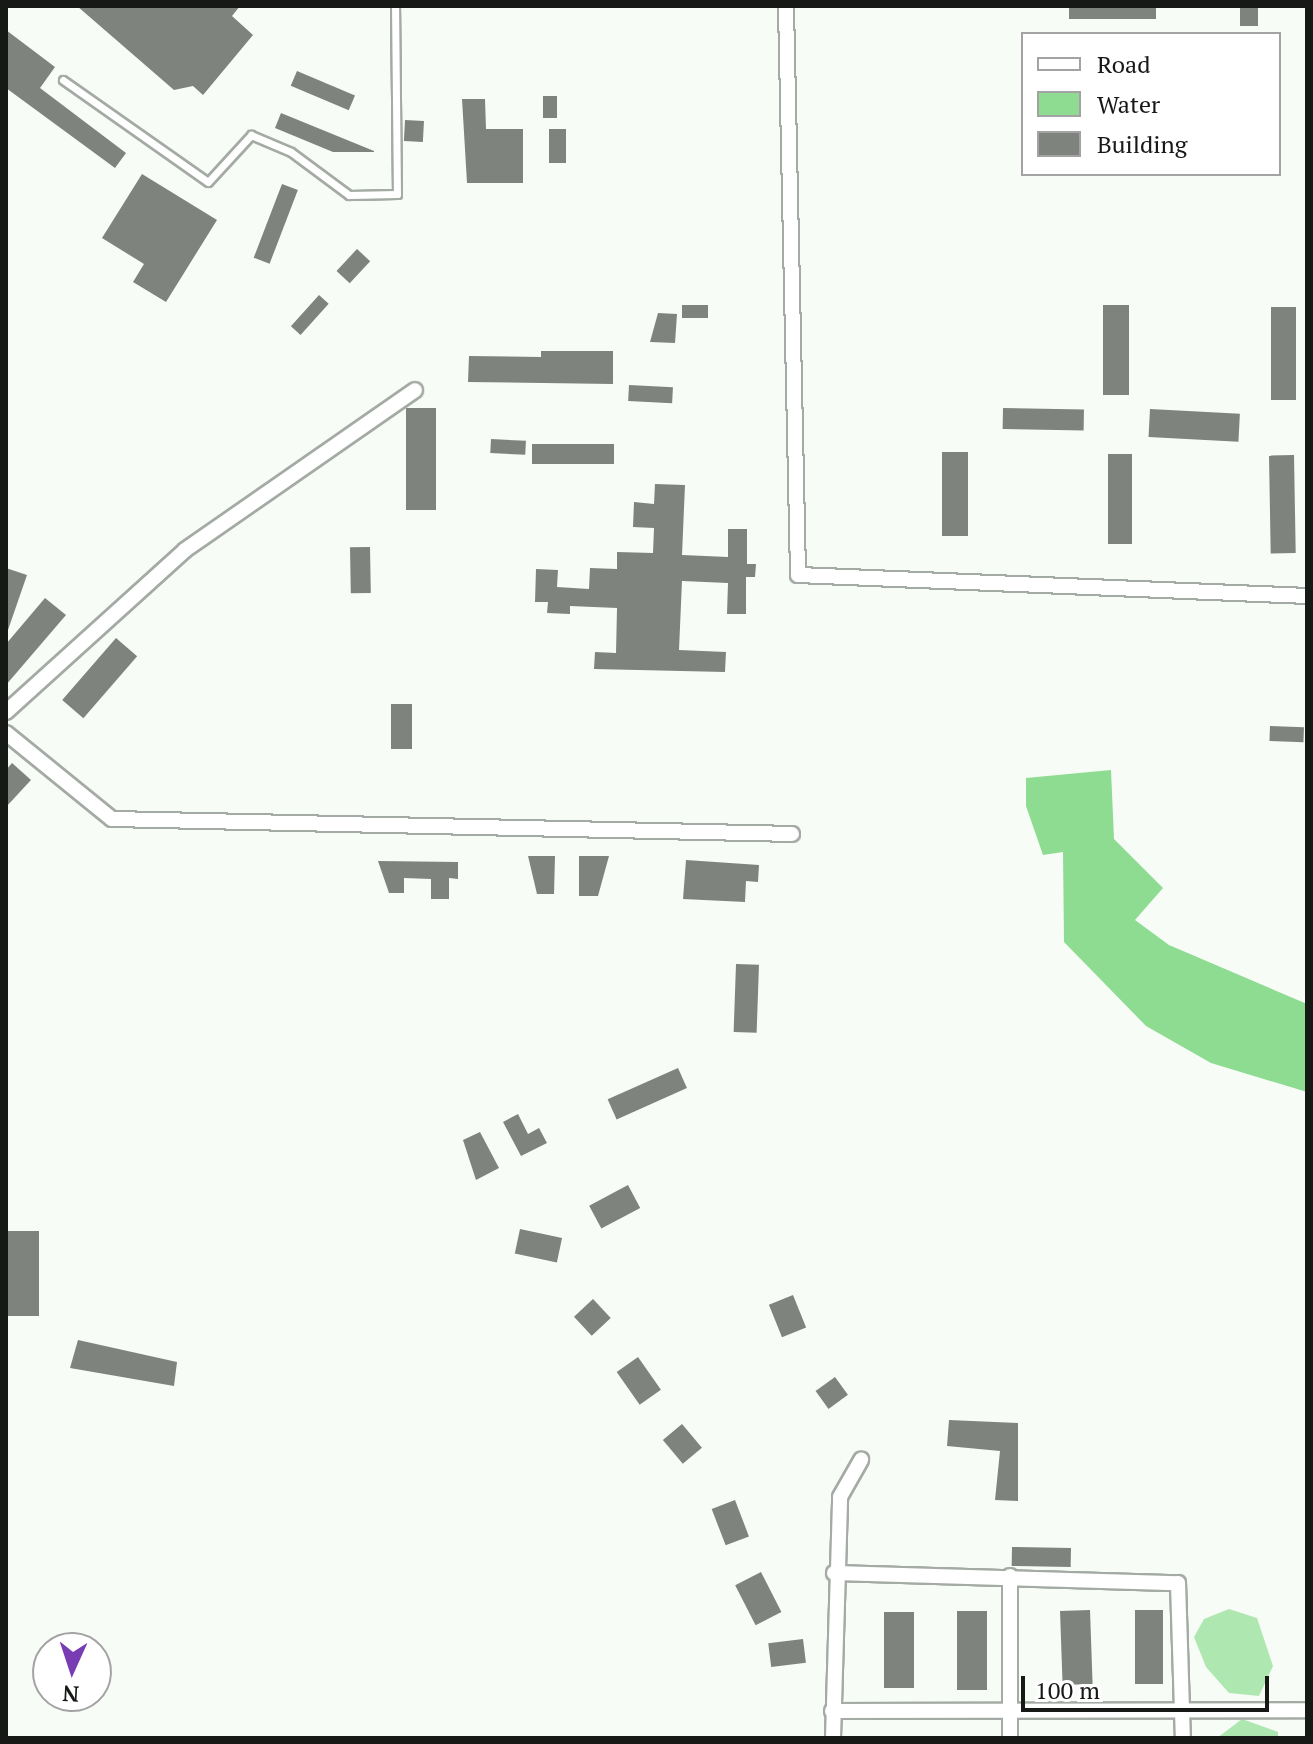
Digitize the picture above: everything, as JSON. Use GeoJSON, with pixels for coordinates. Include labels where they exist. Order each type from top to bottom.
{"type":"FeatureCollection","features":[{"type":"Feature","properties":{"kind":"street"},"geometry":{"type":"LineString","coordinates":[[786,6],[798,575],[1307,596]]}},
{"type":"Feature","properties":{"kind":"street"},"geometry":{"type":"LineString","coordinates":[[6,712],[185,550],[415,390]]}},
{"type":"Feature","properties":{"kind":"street"},"geometry":{"type":"LineString","coordinates":[[6,733],[112,819],[792,834]]}},
{"type":"Feature","properties":{"kind":"street"},"geometry":{"type":"LineString","coordinates":[[833,1738],[834,1573],[840,1497],[861,1460]]}},
{"type":"Feature","properties":{"kind":"street"},"geometry":{"type":"LineString","coordinates":[[834,1573],[1178,1583],[1183,1738]]}},
{"type":"Feature","properties":{"kind":"street"},"geometry":{"type":"LineString","coordinates":[[1010,1576],[1010,1738]]}},
{"type":"Feature","properties":{"kind":"street"},"geometry":{"type":"LineString","coordinates":[[832,1711],[1010,1706],[1307,1710]]}},
{"type":"Feature","properties":{"kind":"lane"},"geometry":{"type":"LineString","coordinates":[[63,80],[208,182],[251,135],[291,152],[349,195],[397,194],[395,6]]}},
{"type":"Feature","properties":{"kind":"shaded area"},"geometry":{"type":"Polygon","coordinates":[[[1229,1609],[1257,1618],[1273,1666],[1259,1696],[1229,1693],[1206,1667],[1194,1637],[1204,1619],[1229,1609]]]}},
{"type":"Feature","properties":{"kind":"shaded area"},"geometry":{"type":"Polygon","coordinates":[[[1242,1719],[1278,1732],[1278,1738],[1217,1738],[1242,1719]]]}},
{"type":"Feature","properties":{"kind":"water"},"geometry":{"type":"Polygon","coordinates":[[[1111,770],[1114,839],[1163,888],[1135,920],[1169,945],[1307,1004],[1307,1092],[1211,1063],[1146,1026],[1064,942],[1063,852],[1043,855],[1026,806],[1026,778],[1111,770]]]}},
{"type":"Feature","properties":{"kind":"building"},"geometry":{"type":"Polygon","coordinates":[[[77,6],[240,6],[232,16],[253,35],[203,95],[193,86],[174,90],[77,6]]]}},
{"type":"Feature","properties":{"kind":"building"},"geometry":{"type":"Polygon","coordinates":[[[1069,6],[1156,6],[1156,19],[1069,19],[1069,6]]]}},
{"type":"Feature","properties":{"kind":"building"},"geometry":{"type":"Polygon","coordinates":[[[1240,6],[1258,6],[1258,26],[1240,26],[1240,6]]]}},
{"type":"Feature","properties":{"kind":"building"},"geometry":{"type":"Polygon","coordinates":[[[6,30],[55,67],[40,88],[126,153],[115,168],[6,88],[6,30]]]}},
{"type":"Feature","properties":{"kind":"building"},"geometry":{"type":"Polygon","coordinates":[[[297,71],[355,96],[349,110],[291,86],[297,71]]]}},
{"type":"Feature","properties":{"kind":"building"},"geometry":{"type":"Polygon","coordinates":[[[543,96],[557,96],[557,118],[543,118],[543,96]]]}},
{"type":"Feature","properties":{"kind":"building"},"geometry":{"type":"Polygon","coordinates":[[[462,99],[485,99],[486,129],[523,129],[523,183],[467,183],[462,99]]]}},
{"type":"Feature","properties":{"kind":"building"},"geometry":{"type":"Polygon","coordinates":[[[281,113],[374,152],[333,152],[275,128],[281,113]]]}},
{"type":"Feature","properties":{"kind":"building"},"geometry":{"type":"Polygon","coordinates":[[[405,120],[424,121],[423,142],[404,141],[405,120]]]}},
{"type":"Feature","properties":{"kind":"building"},"geometry":{"type":"Polygon","coordinates":[[[549,129],[566,129],[566,163],[549,163],[549,129]]]}},
{"type":"Feature","properties":{"kind":"building"},"geometry":{"type":"Polygon","coordinates":[[[142,174],[217,220],[166,302],[133,282],[144,264],[102,238],[142,174]]]}},
{"type":"Feature","properties":{"kind":"building"},"geometry":{"type":"Polygon","coordinates":[[[282,184],[298,190],[270,264],[254,258],[282,184]]]}},
{"type":"Feature","properties":{"kind":"building"},"geometry":{"type":"Polygon","coordinates":[[[357,249],[370,261],[350,283],[337,271],[357,249]]]}},
{"type":"Feature","properties":{"kind":"building"},"geometry":{"type":"Polygon","coordinates":[[[319,295],[329,304],[301,335],[291,326],[319,295]]]}},
{"type":"Feature","properties":{"kind":"building"},"geometry":{"type":"Polygon","coordinates":[[[682,305],[708,305],[708,318],[682,318],[682,305]]]}},
{"type":"Feature","properties":{"kind":"building"},"geometry":{"type":"Polygon","coordinates":[[[1103,305],[1129,305],[1129,395],[1103,395],[1103,305]]]}},
{"type":"Feature","properties":{"kind":"building"},"geometry":{"type":"Polygon","coordinates":[[[1271,307],[1296,307],[1296,400],[1271,400],[1271,307]]]}},
{"type":"Feature","properties":{"kind":"building"},"geometry":{"type":"Polygon","coordinates":[[[658,313],[677,314],[675,343],[650,342],[658,313]]]}},
{"type":"Feature","properties":{"kind":"building"},"geometry":{"type":"Polygon","coordinates":[[[541,351],[613,351],[613,384],[468,382],[469,356],[541,357],[541,351]]]}},
{"type":"Feature","properties":{"kind":"building"},"geometry":{"type":"Polygon","coordinates":[[[629,385],[673,387],[672,403],[628,401],[629,385]]]}},
{"type":"Feature","properties":{"kind":"building"},"geometry":{"type":"Polygon","coordinates":[[[406,408],[436,408],[436,510],[406,510],[406,408]]]}},
{"type":"Feature","properties":{"kind":"building"},"geometry":{"type":"Polygon","coordinates":[[[1003,408],[1084,409],[1084,430],[1003,429],[1003,408]]]}},
{"type":"Feature","properties":{"kind":"building"},"geometry":{"type":"Polygon","coordinates":[[[1150,409],[1240,414],[1238,442],[1149,437],[1150,409]]]}},
{"type":"Feature","properties":{"kind":"building"},"geometry":{"type":"Polygon","coordinates":[[[491,439],[526,441],[525,455],[490,453],[491,439]]]}},
{"type":"Feature","properties":{"kind":"building"},"geometry":{"type":"Polygon","coordinates":[[[532,444],[614,444],[614,464],[532,464],[532,444]]]}},
{"type":"Feature","properties":{"kind":"building"},"geometry":{"type":"Polygon","coordinates":[[[942,452],[968,452],[968,536],[942,536],[942,452]]]}},
{"type":"Feature","properties":{"kind":"building"},"geometry":{"type":"Polygon","coordinates":[[[1108,454],[1132,454],[1132,544],[1108,544],[1108,454]]]}},
{"type":"Feature","properties":{"kind":"building"},"geometry":{"type":"Polygon","coordinates":[[[1269,455],[1294,455],[1296,553],[1271,553],[1269,455]]]}},
{"type":"Feature","properties":{"kind":"building"},"geometry":{"type":"Polygon","coordinates":[[[655,484],[685,485],[682,555],[728,557],[728,529],[747,529],[747,564],[756,564],[755,577],[746,577],[746,614],[727,614],[728,583],[682,581],[679,650],[726,652],[725,672],[594,669],[595,652],[616,653],[617,608],[570,606],[570,614],[547,613],[548,602],[535,602],[536,569],[558,570],[557,587],[589,589],[590,568],[617,569],[617,552],[653,553],[654,528],[633,527],[634,502],[654,504],[655,484]]]}},
{"type":"Feature","properties":{"kind":"building"},"geometry":{"type":"Polygon","coordinates":[[[350,547],[370,547],[371,593],[351,593],[350,547]]]}},
{"type":"Feature","properties":{"kind":"building"},"geometry":{"type":"Polygon","coordinates":[[[6,568],[27,575],[8,630],[6,630],[6,568]]]}},
{"type":"Feature","properties":{"kind":"building"},"geometry":{"type":"Polygon","coordinates":[[[45,598],[66,615],[6,685],[6,644],[45,598]]]}},
{"type":"Feature","properties":{"kind":"building"},"geometry":{"type":"Polygon","coordinates":[[[116,638],[137,656],[83,718],[62,700],[116,638]]]}},
{"type":"Feature","properties":{"kind":"building"},"geometry":{"type":"Polygon","coordinates":[[[391,704],[412,704],[412,749],[391,749],[391,704]]]}},
{"type":"Feature","properties":{"kind":"building"},"geometry":{"type":"Polygon","coordinates":[[[1270,726],[1304,727],[1303,742],[1269,741],[1270,726]]]}},
{"type":"Feature","properties":{"kind":"building"},"geometry":{"type":"Polygon","coordinates":[[[12,763],[31,780],[6,807],[6,770],[12,763]]]}},
{"type":"Feature","properties":{"kind":"building"},"geometry":{"type":"Polygon","coordinates":[[[528,856],[555,856],[554,894],[537,894],[528,856]]]}},
{"type":"Feature","properties":{"kind":"building"},"geometry":{"type":"Polygon","coordinates":[[[579,856],[609,856],[598,896],[579,896],[579,856]]]}},
{"type":"Feature","properties":{"kind":"building"},"geometry":{"type":"Polygon","coordinates":[[[686,860],[759,865],[758,882],[746,881],[745,902],[683,899],[686,860]]]}},
{"type":"Feature","properties":{"kind":"building"},"geometry":{"type":"Polygon","coordinates":[[[378,861],[458,862],[458,879],[449,878],[449,899],[431,899],[431,879],[404,878],[404,893],[389,893],[378,861]]]}},
{"type":"Feature","properties":{"kind":"building"},"geometry":{"type":"Polygon","coordinates":[[[736,964],[759,965],[757,1033],[734,1032],[736,964]]]}},
{"type":"Feature","properties":{"kind":"building"},"geometry":{"type":"Polygon","coordinates":[[[678,1068],[687,1088],[617,1119],[608,1099],[678,1068]]]}},
{"type":"Feature","properties":{"kind":"building"},"geometry":{"type":"Polygon","coordinates":[[[518,1114],[528,1134],[539,1128],[547,1143],[521,1156],[503,1122],[518,1114]]]}},
{"type":"Feature","properties":{"kind":"building"},"geometry":{"type":"Polygon","coordinates":[[[480,1132],[499,1168],[476,1180],[463,1140],[480,1132]]]}},
{"type":"Feature","properties":{"kind":"building"},"geometry":{"type":"Polygon","coordinates":[[[628,1185],[640,1208],[601,1229],[589,1206],[628,1185]]]}},
{"type":"Feature","properties":{"kind":"building"},"geometry":{"type":"Polygon","coordinates":[[[520,1229],[562,1238],[557,1262],[515,1253],[520,1229]]]}},
{"type":"Feature","properties":{"kind":"building"},"geometry":{"type":"Polygon","coordinates":[[[6,1231],[39,1231],[39,1316],[6,1316],[6,1231]]]}},
{"type":"Feature","properties":{"kind":"building"},"geometry":{"type":"Polygon","coordinates":[[[793,1295],[806,1327],[782,1337],[769,1305],[793,1295]]]}},
{"type":"Feature","properties":{"kind":"building"},"geometry":{"type":"Polygon","coordinates":[[[593,1299],[611,1318],[592,1336],[574,1317],[593,1299]]]}},
{"type":"Feature","properties":{"kind":"building"},"geometry":{"type":"Polygon","coordinates":[[[78,1340],[177,1362],[174,1386],[70,1368],[78,1340]]]}},
{"type":"Feature","properties":{"kind":"building"},"geometry":{"type":"Polygon","coordinates":[[[638,1357],[661,1390],[640,1405],[617,1372],[638,1357]]]}},
{"type":"Feature","properties":{"kind":"building"},"geometry":{"type":"Polygon","coordinates":[[[835,1377],[848,1395],[829,1409],[816,1391],[835,1377]]]}},
{"type":"Feature","properties":{"kind":"building"},"geometry":{"type":"Polygon","coordinates":[[[949,1420],[1018,1423],[1018,1501],[995,1500],[1000,1451],[947,1446],[949,1420]]]}},
{"type":"Feature","properties":{"kind":"building"},"geometry":{"type":"Polygon","coordinates":[[[682,1424],[702,1448],[683,1464],[663,1440],[682,1424]]]}},
{"type":"Feature","properties":{"kind":"building"},"geometry":{"type":"Polygon","coordinates":[[[735,1500],[749,1536],[726,1545],[712,1509],[735,1500]]]}},
{"type":"Feature","properties":{"kind":"building"},"geometry":{"type":"Polygon","coordinates":[[[1012,1547],[1071,1548],[1071,1567],[1012,1566],[1012,1547]]]}},
{"type":"Feature","properties":{"kind":"building"},"geometry":{"type":"Polygon","coordinates":[[[761,1572],[781,1612],[756,1625],[735,1585],[761,1572]]]}},
{"type":"Feature","properties":{"kind":"building"},"geometry":{"type":"Polygon","coordinates":[[[1090,1610],[1093,1684],[1063,1685],[1060,1611],[1090,1610]]]}},
{"type":"Feature","properties":{"kind":"building"},"geometry":{"type":"Polygon","coordinates":[[[1135,1610],[1163,1610],[1163,1684],[1135,1684],[1135,1610]]]}},
{"type":"Feature","properties":{"kind":"building"},"geometry":{"type":"Polygon","coordinates":[[[957,1611],[987,1611],[987,1690],[957,1690],[957,1611]]]}},
{"type":"Feature","properties":{"kind":"building"},"geometry":{"type":"Polygon","coordinates":[[[884,1612],[914,1612],[914,1688],[884,1688],[884,1612]]]}},
{"type":"Feature","properties":{"kind":"building"},"geometry":{"type":"Polygon","coordinates":[[[803,1639],[806,1663],[771,1667],[768,1643],[803,1639]]]}}]}
